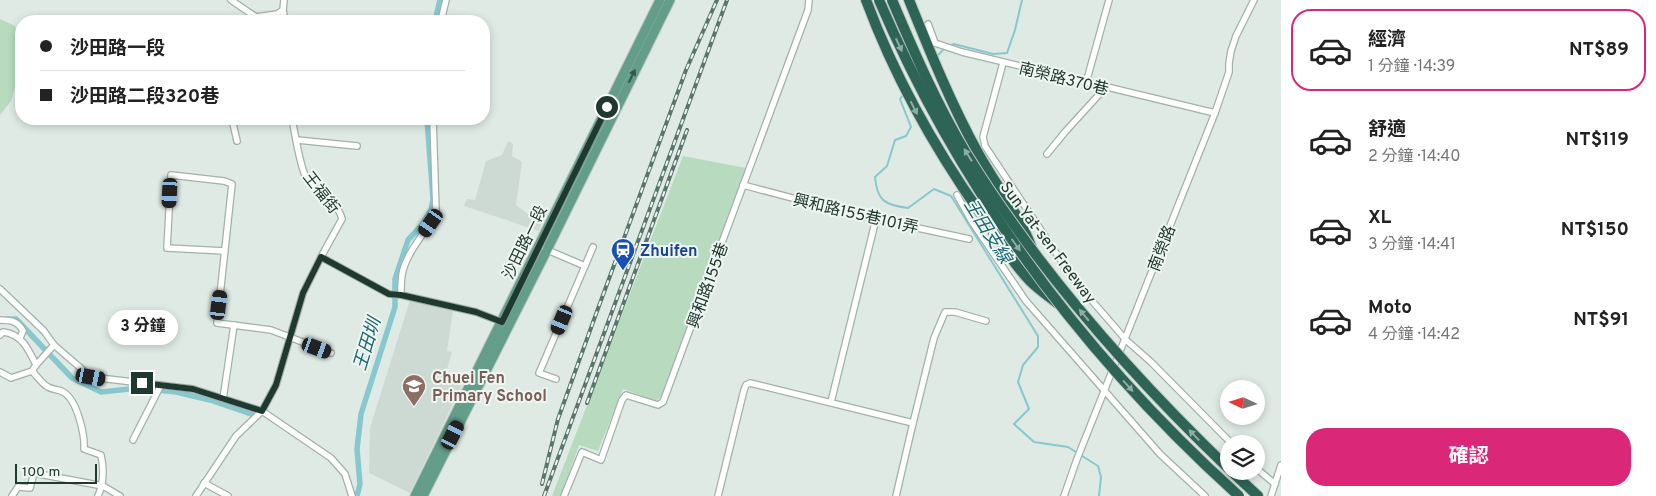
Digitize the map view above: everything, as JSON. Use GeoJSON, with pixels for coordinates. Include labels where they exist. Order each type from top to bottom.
{"type":"FeatureCollection","features":[{"type":"Feature","properties":{"kind":"highway","name":"Sun Yat-sen Freeway"},"geometry":{"type":"LineString","coordinates":[[866,0],[880,39],[922,123],[949,170],[1030,281],[1060,306]]}},
{"type":"Feature","properties":{"kind":"highway","name":"Sun Yat-sen Freeway"},"geometry":{"type":"LineString","coordinates":[[880,0],[919,87],[968,175],[1060,306],[1095,350],[1140,400],[1239,496]]}},
{"type":"Feature","properties":{"kind":"highway","name":"Sun Yat-sen Freeway"},"geometry":{"type":"LineString","coordinates":[[892,0],[934,94],[966,152],[997,201],[1062,288],[1132,370],[1220,460]]}},
{"type":"Feature","properties":{"kind":"highway"},"geometry":{"type":"LineString","coordinates":[[909,0],[966,131],[1020,221],[1032,249]]}},
{"type":"Feature","properties":{"kind":"highway","name":"Sun Yat-sen Freeway"},"geometry":{"type":"LineString","coordinates":[[1241,480],[1258,496]]}},
{"type":"Feature","properties":{"kind":"main road","name":"沙田路一段"},"geometry":{"type":"LineString","coordinates":[[423,496],[502,322],[543,248],[660,0]]}},
{"type":"Feature","properties":{"kind":"main road","name":"沙田路一段"},"geometry":{"type":"LineString","coordinates":[[415,496],[457,419],[670,0]]}},
{"type":"Feature","properties":{"kind":"street"},"geometry":{"type":"LineString","coordinates":[[231,0],[253,15]]}},
{"type":"Feature","properties":{"kind":"street"},"geometry":{"type":"LineString","coordinates":[[284,0],[284,15]]}},
{"type":"Feature","properties":{"kind":"street"},"geometry":{"type":"LineString","coordinates":[[442,15],[446,0]]}},
{"type":"Feature","properties":{"kind":"street","name":"興和路155巷"},"geometry":{"type":"LineString","coordinates":[[564,496],[582,452],[601,460],[622,400],[626,395],[658,405],[664,402],[808,10],[809,0]]}},
{"type":"Feature","properties":{"kind":"street"},"geometry":{"type":"LineString","coordinates":[[1086,83],[1109,0]]}},
{"type":"Feature","properties":{"kind":"street","name":"南榮路"},"geometry":{"type":"LineString","coordinates":[[1064,496],[1215,113],[1229,72],[1231,51],[1236,36],[1254,0]]}},
{"type":"Feature","properties":{"kind":"street"},"geometry":{"type":"LineString","coordinates":[[270,15],[277,14],[283,10]]}},
{"type":"Feature","properties":{"kind":"street","name":"南榮路370巷"},"geometry":{"type":"LineString","coordinates":[[928,24],[935,43],[962,52],[1215,113]]}},
{"type":"Feature","properties":{"kind":"street"},"geometry":{"type":"LineString","coordinates":[[1002,63],[984,143],[1074,280],[1126,340],[1151,362],[1223,435]]}},
{"type":"Feature","properties":{"kind":"street"},"geometry":{"type":"LineString","coordinates":[[1047,154],[1074,120],[1105,88]]}},
{"type":"Feature","properties":{"kind":"street"},"geometry":{"type":"LineString","coordinates":[[233,125],[237,142]]}},
{"type":"Feature","properties":{"kind":"street","name":"王福街"},"geometry":{"type":"LineString","coordinates":[[196,496],[236,436],[262,411],[276,385],[303,293],[342,219],[340,211],[332,201],[307,178],[303,170],[293,125]]}},
{"type":"Feature","properties":{"kind":"street"},"geometry":{"type":"LineString","coordinates":[[401,295],[402,273],[410,254],[431,223],[436,211],[433,125]]}},
{"type":"Feature","properties":{"kind":"street"},"geometry":{"type":"LineString","coordinates":[[297,140],[357,146]]}},
{"type":"Feature","properties":{"kind":"street"},"geometry":{"type":"LineString","coordinates":[[225,251],[167,248],[171,175],[224,181],[232,184],[225,251],[216,323],[271,330],[331,353]]}},
{"type":"Feature","properties":{"kind":"street","name":"興和路155巷101弄"},"geometry":{"type":"LineString","coordinates":[[743,185],[853,214],[969,239]]}},
{"type":"Feature","properties":{"kind":"street"},"geometry":{"type":"LineString","coordinates":[[957,195],[972,222],[1026,301],[1106,390],[1160,454],[1205,496]]}},
{"type":"Feature","properties":{"kind":"street"},"geometry":{"type":"LineString","coordinates":[[831,402],[876,219]]}},
{"type":"Feature","properties":{"kind":"street"},"geometry":{"type":"LineString","coordinates":[[556,379],[539,373],[594,247]]}},
{"type":"Feature","properties":{"kind":"street"},"geometry":{"type":"LineString","coordinates":[[543,248],[585,266]]}},
{"type":"Feature","properties":{"kind":"street"},"geometry":{"type":"LineString","coordinates":[[321,257],[389,294],[476,312],[502,322]]}},
{"type":"Feature","properties":{"kind":"street"},"geometry":{"type":"LineString","coordinates":[[0,289],[44,332],[54,345],[91,377],[193,389],[262,411],[331,458],[345,474],[352,496]]}},
{"type":"Feature","properties":{"kind":"street"},"geometry":{"type":"LineString","coordinates":[[896,496],[912,423],[934,338],[945,312],[956,312],[986,321]]}},
{"type":"Feature","properties":{"kind":"street"},"geometry":{"type":"LineString","coordinates":[[0,320],[15,321],[23,331],[20,338]]}},
{"type":"Feature","properties":{"kind":"street"},"geometry":{"type":"LineString","coordinates":[[224,399],[234,325]]}},
{"type":"Feature","properties":{"kind":"street"},"geometry":{"type":"LineString","coordinates":[[0,334],[3,332],[9,333],[20,338],[28,349],[34,368],[47,387],[64,392],[69,396],[81,422],[84,434],[84,449],[101,455],[103,486],[98,496]]}},
{"type":"Feature","properties":{"kind":"street"},"geometry":{"type":"LineString","coordinates":[[0,372],[11,378],[34,368],[54,345]]}},
{"type":"Feature","properties":{"kind":"street"},"geometry":{"type":"LineString","coordinates":[[718,496],[746,385],[750,383],[912,423]]}},
{"type":"Feature","properties":{"kind":"street"},"geometry":{"type":"LineString","coordinates":[[133,440],[160,385]]}},
{"type":"Feature","properties":{"kind":"street"},"geometry":{"type":"LineString","coordinates":[[1271,496],[1281,465]]}},
{"type":"Feature","properties":{"kind":"street"},"geometry":{"type":"LineString","coordinates":[[12,496],[18,486],[30,488],[34,473],[103,486],[120,496]]}},
{"type":"Feature","properties":{"kind":"street"},"geometry":{"type":"LineString","coordinates":[[1265,476],[1275,484]]}},
{"type":"Feature","properties":{"kind":"street"},"geometry":{"type":"LineString","coordinates":[[204,483],[228,496]]}},
{"type":"Feature","properties":{"kind":"shaded area"},"geometry":{"type":"Polygon","coordinates":[[[508,141],[513,144],[512,156],[522,162],[516,205],[541,224],[539,231],[464,206],[467,199],[475,200],[486,161],[502,155],[508,141]]]}},
{"type":"Feature","properties":{"kind":"shaded area","name":"Chuei Fen Primary School"},"geometry":{"type":"Polygon","coordinates":[[[410,300],[453,311],[447,351],[452,352],[445,376],[462,385],[410,493],[369,473],[370,428],[410,300]]]}},
{"type":"Feature","properties":{"kind":"green space"},"geometry":{"type":"Polygon","coordinates":[[[0,19],[15,26],[15,86],[11,101],[0,115],[0,19]]]}},
{"type":"Feature","properties":{"kind":"green space"},"geometry":{"type":"Polygon","coordinates":[[[683,156],[746,168],[662,396],[656,401],[623,389],[598,451],[579,445],[561,496],[552,496],[683,156]]]}},
{"type":"Feature","properties":{"kind":"waterway","name":"王田圳"},"geometry":{"type":"LineString","coordinates":[[436,15],[440,0]]}},
{"type":"Feature","properties":{"kind":"waterway","name":"王田支線"},"geometry":{"type":"LineString","coordinates":[[949,46],[954,44],[993,54],[1007,53],[1022,0]]}},
{"type":"Feature","properties":{"kind":"waterway","name":"王田支線"},"geometry":{"type":"LineString","coordinates":[[936,57],[945,48]]}},
{"type":"Feature","properties":{"kind":"waterway","name":"王田支線"},"geometry":{"type":"LineString","coordinates":[[903,95],[900,99],[911,127],[906,136],[895,140],[887,166],[875,177],[880,197],[893,205],[908,208],[934,189],[951,196],[1038,336],[1038,347],[1023,365],[1018,382],[1029,409],[1014,424],[1034,442],[1068,447],[1098,466],[1101,477],[1099,496]]}},
{"type":"Feature","properties":{"kind":"waterway","name":"王田圳"},"geometry":{"type":"LineString","coordinates":[[357,496],[360,484],[357,449],[361,414],[395,307],[395,279],[408,240],[422,225],[431,210],[433,199],[427,125]]}},
{"type":"Feature","properties":{"kind":"waterway"},"geometry":{"type":"LineString","coordinates":[[7,319],[16,319],[72,378],[101,392],[139,388],[176,392],[210,400],[251,414]]}},
{"type":"Feature","properties":{"kind":"railway"},"geometry":{"type":"LineString","coordinates":[[542,484],[558,419],[686,70],[717,0]]}},
{"type":"Feature","properties":{"kind":"railway"},"geometry":{"type":"LineString","coordinates":[[544,496],[727,0]]}},
{"type":"Feature","properties":{"kind":"railway"},"geometry":{"type":"LineString","coordinates":[[587,403],[687,130]]}},
{"type":"Feature","properties":{"kind":"place","name":"Zhuifen"},"geometry":{"type":"Point","coordinates":[623,271]}},
{"type":"Feature","properties":{"kind":"place","name":"Chuei Fen Primary School"},"geometry":{"type":"Point","coordinates":[414,407]}},
{"type":"Feature","properties":{"kind":"route"},"geometry":{"type":"LineString","coordinates":[[142,383],[193,389],[262,411],[276,385],[303,293],[321,257],[389,294],[476,312],[502,322],[607,107]]}}]}
